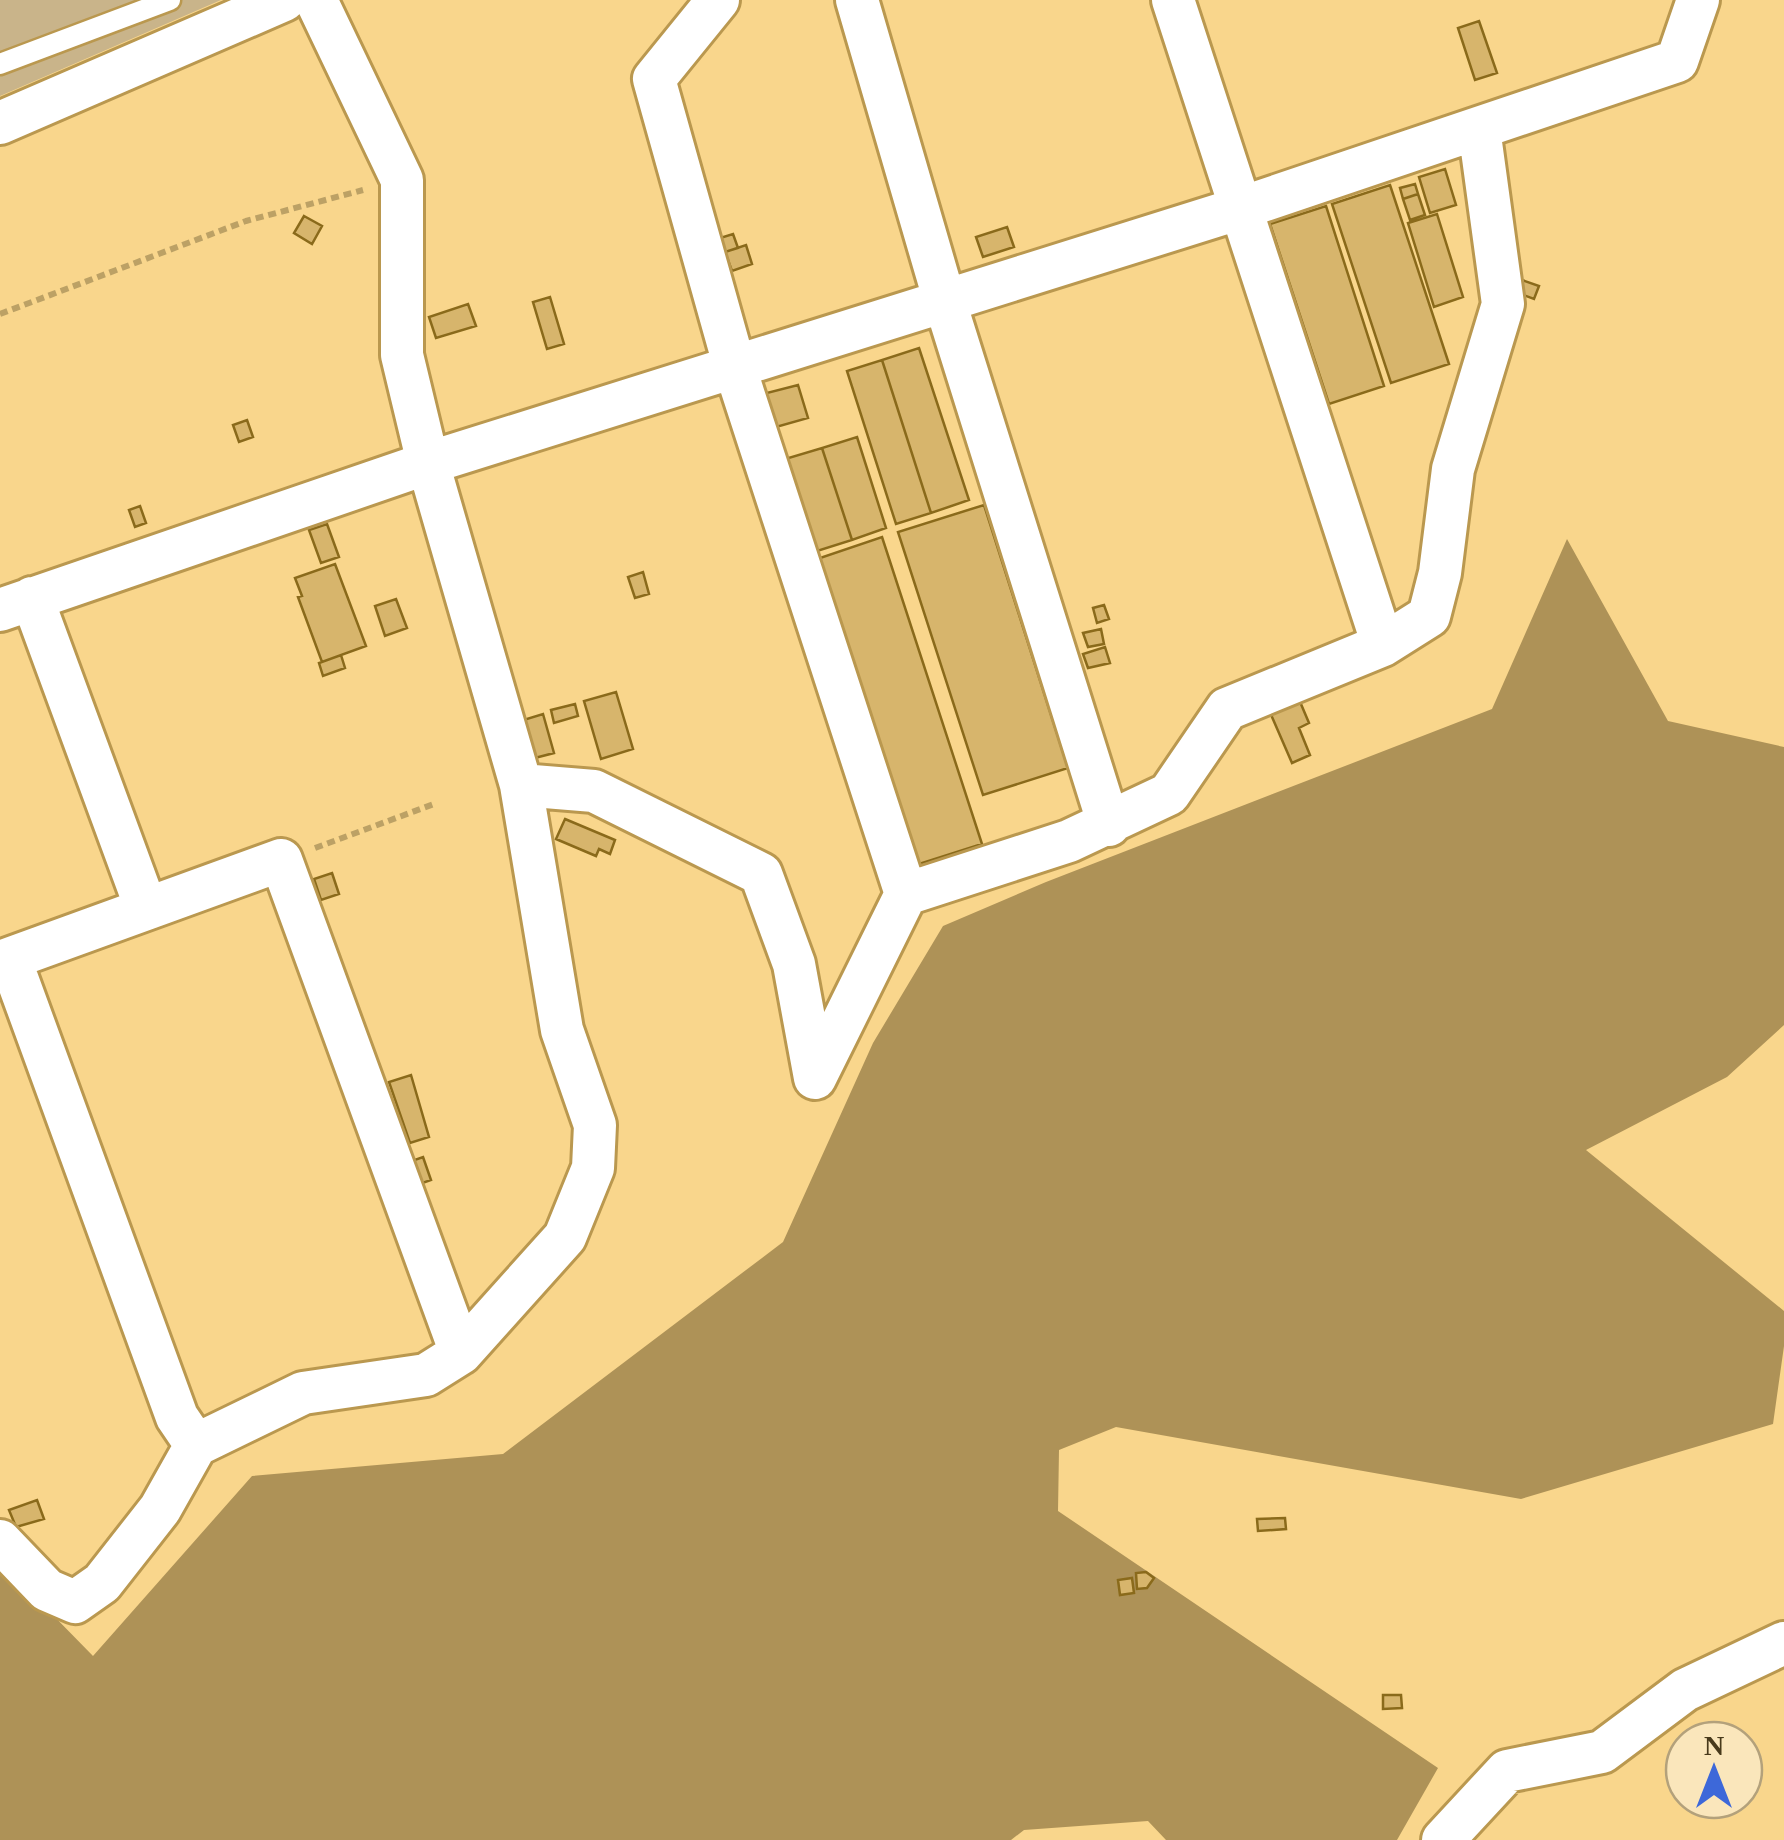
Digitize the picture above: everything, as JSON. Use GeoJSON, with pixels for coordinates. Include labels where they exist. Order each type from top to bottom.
{"type":"FeatureCollection","features":[{"type":"Feature","properties":{"kind":"street"},"geometry":{"type":"LineString","coordinates":[[0,124],[284,0]]}},
{"type":"Feature","properties":{"kind":"street"},"geometry":{"type":"LineString","coordinates":[[0,1541],[47,1590],[75,1602],[102,1583],[160,1509],[196,1445],[302,1393],[426,1375],[462,1353],[565,1236],[593,1168],[595,1125],[562,1030],[521,785],[428,462],[402,355],[402,180],[316,0]]}},
{"type":"Feature","properties":{"kind":"street"},"geometry":{"type":"LineString","coordinates":[[521,785],[594,791],[761,874],[794,964],[814,1078],[906,894],[736,368],[654,79],[718,0]]}},
{"type":"Feature","properties":{"kind":"street"},"geometry":{"type":"LineString","coordinates":[[857,0],[945,302],[1109,824]]}},
{"type":"Feature","properties":{"kind":"street"},"geometry":{"type":"LineString","coordinates":[[1173,0],[1384,646]]}},
{"type":"Feature","properties":{"kind":"street"},"geometry":{"type":"LineString","coordinates":[[146,908],[16,604],[428,462],[1241,208],[1677,61],[1698,0]]}},
{"type":"Feature","properties":{"kind":"street"},"geometry":{"type":"LineString","coordinates":[[906,894],[1069,841],[1169,794],[1227,709],[1384,646],[1429,616],[1440,573],[1453,469],[1503,304],[1479,128]]}},
{"type":"Feature","properties":{"kind":"street"},"geometry":{"type":"LineString","coordinates":[[196,1445],[176,1417],[5,960],[281,860],[462,1353]]}},
{"type":"Feature","properties":{"kind":"street"},"geometry":{"type":"LineString","coordinates":[[1443,1840],[1508,1771],[1602,1752],[1685,1690],[1784,1643]]}},
{"type":"Feature","properties":{"kind":"lane"},"geometry":{"type":"LineString","coordinates":[[0,64],[170,0]]}},
{"type":"Feature","properties":{"kind":"path"},"geometry":{"type":"LineString","coordinates":[[0,314],[246,221],[402,180]]}},
{"type":"Feature","properties":{"kind":"path"},"geometry":{"type":"LineString","coordinates":[[281,860],[434,804]]}},
{"type":"Feature","properties":{"kind":"shaded area"},"geometry":{"type":"Polygon","coordinates":[[[0,0],[221,0],[0,96],[0,0]]]}},
{"type":"Feature","properties":{"kind":"shaded area"},"geometry":{"type":"Polygon","coordinates":[[[1567,539],[1668,721],[1784,747],[1784,1025],[1727,1077],[1586,1150],[1784,1311],[1784,1346],[1773,1424],[1521,1499],[1116,1427],[1059,1450],[1058,1511],[1438,1768],[1397,1840],[1166,1840],[1148,1821],[1024,1830],[1011,1840],[0,1840],[0,1561],[93,1656],[252,1476],[503,1454],[783,1242],[873,1043],[943,926],[1046,882],[1492,709],[1567,539]]]}},
{"type":"Feature","properties":{"kind":"building"},"geometry":{"type":"Polygon","coordinates":[[[1479,21],[1497,73],[1475,80],[1458,28],[1479,21]]]}},
{"type":"Feature","properties":{"kind":"building"},"geometry":{"type":"Polygon","coordinates":[[[1445,169],[1456,205],[1430,213],[1419,177],[1445,169]]]}},
{"type":"Feature","properties":{"kind":"building"},"geometry":{"type":"Polygon","coordinates":[[[1415,184],[1418,194],[1403,199],[1400,188],[1415,184]]]}},
{"type":"Feature","properties":{"kind":"building"},"geometry":{"type":"Polygon","coordinates":[[[1390,185],[1449,364],[1391,383],[1332,204],[1390,185]]]}},
{"type":"Feature","properties":{"kind":"building"},"geometry":{"type":"Polygon","coordinates":[[[1418,194],[1425,215],[1410,220],[1403,199],[1418,194]]]}},
{"type":"Feature","properties":{"kind":"building"},"geometry":{"type":"Polygon","coordinates":[[[1326,206],[1384,386],[1329,404],[1270,224],[1326,206]]]}},
{"type":"Feature","properties":{"kind":"building"},"geometry":{"type":"Polygon","coordinates":[[[1437,214],[1463,297],[1434,307],[1408,223],[1437,214]]]}},
{"type":"Feature","properties":{"kind":"building"},"geometry":{"type":"Polygon","coordinates":[[[304,216],[322,226],[312,244],[294,233],[304,216]]]}},
{"type":"Feature","properties":{"kind":"building"},"geometry":{"type":"Polygon","coordinates":[[[1007,227],[1014,247],[983,257],[976,237],[1007,227]]]}},
{"type":"Feature","properties":{"kind":"building"},"geometry":{"type":"Polygon","coordinates":[[[733,234],[738,248],[725,252],[720,238],[733,234]]]}},
{"type":"Feature","properties":{"kind":"building"},"geometry":{"type":"Polygon","coordinates":[[[746,245],[752,264],[732,271],[725,252],[746,245]]]}},
{"type":"Feature","properties":{"kind":"building"},"geometry":{"type":"Polygon","coordinates":[[[1522,280],[1539,286],[1534,299],[1518,293],[1522,280]]]}},
{"type":"Feature","properties":{"kind":"building"},"geometry":{"type":"Polygon","coordinates":[[[550,297],[564,344],[547,349],[533,302],[550,297]]]}},
{"type":"Feature","properties":{"kind":"building"},"geometry":{"type":"Polygon","coordinates":[[[468,304],[476,326],[436,338],[429,317],[468,304]]]}},
{"type":"Feature","properties":{"kind":"building"},"geometry":{"type":"Polygon","coordinates":[[[919,348],[969,500],[931,513],[882,360],[919,348]]]}},
{"type":"Feature","properties":{"kind":"building"},"geometry":{"type":"Polygon","coordinates":[[[882,360],[931,513],[896,524],[847,371],[882,360]]]}},
{"type":"Feature","properties":{"kind":"building"},"geometry":{"type":"Polygon","coordinates":[[[798,385],[808,418],[769,429],[759,395],[798,385]]]}},
{"type":"Feature","properties":{"kind":"building"},"geometry":{"type":"Polygon","coordinates":[[[247,420],[253,437],[239,442],[233,425],[247,420]]]}},
{"type":"Feature","properties":{"kind":"building"},"geometry":{"type":"Polygon","coordinates":[[[857,437],[886,528],[852,540],[822,448],[857,437]]]}},
{"type":"Feature","properties":{"kind":"building"},"geometry":{"type":"Polygon","coordinates":[[[822,448],[852,540],[814,552],[785,459],[822,448]]]}},
{"type":"Feature","properties":{"kind":"building"},"geometry":{"type":"Polygon","coordinates":[[[984,505],[1068,768],[983,795],[898,532],[984,505]]]}},
{"type":"Feature","properties":{"kind":"building"},"geometry":{"type":"Polygon","coordinates":[[[140,506],[146,523],[135,527],[129,510],[140,506]]]}},
{"type":"Feature","properties":{"kind":"building"},"geometry":{"type":"Polygon","coordinates":[[[327,524],[339,557],[321,563],[309,530],[327,524]]]}},
{"type":"Feature","properties":{"kind":"building"},"geometry":{"type":"Polygon","coordinates":[[[882,537],[982,844],[916,865],[817,559],[882,537]]]}},
{"type":"Feature","properties":{"kind":"building"},"geometry":{"type":"Polygon","coordinates":[[[335,564],[366,646],[322,662],[295,578],[335,564]]]}},
{"type":"Feature","properties":{"kind":"building"},"geometry":{"type":"Polygon","coordinates":[[[643,572],[649,594],[635,598],[628,577],[643,572]]]}},
{"type":"Feature","properties":{"kind":"building"},"geometry":{"type":"Polygon","coordinates":[[[396,599],[407,628],[385,636],[375,606],[396,599]]]}},
{"type":"Feature","properties":{"kind":"building"},"geometry":{"type":"Polygon","coordinates":[[[1104,605],[1109,619],[1097,623],[1093,608],[1104,605]]]}},
{"type":"Feature","properties":{"kind":"building"},"geometry":{"type":"Polygon","coordinates":[[[1101,629],[1104,644],[1088,647],[1083,633],[1101,629]]]}},
{"type":"Feature","properties":{"kind":"building"},"geometry":{"type":"Polygon","coordinates":[[[1105,647],[1110,663],[1088,668],[1083,654],[1105,647]]]}},
{"type":"Feature","properties":{"kind":"building"},"geometry":{"type":"Polygon","coordinates":[[[341,655],[345,668],[323,676],[319,663],[341,655]]]}},
{"type":"Feature","properties":{"kind":"building"},"geometry":{"type":"Polygon","coordinates":[[[616,692],[633,749],[601,759],[584,701],[616,692]]]}},
{"type":"Feature","properties":{"kind":"building"},"geometry":{"type":"Polygon","coordinates":[[[1298,697],[1309,723],[1299,728],[1310,755],[1292,763],[1269,710],[1298,697]]]}},
{"type":"Feature","properties":{"kind":"building"},"geometry":{"type":"Polygon","coordinates":[[[575,704],[578,716],[554,723],[551,710],[575,704]]]}},
{"type":"Feature","properties":{"kind":"building"},"geometry":{"type":"Polygon","coordinates":[[[543,714],[554,753],[531,759],[520,721],[543,714]]]}},
{"type":"Feature","properties":{"kind":"building"},"geometry":{"type":"Polygon","coordinates":[[[565,819],[615,840],[610,854],[599,849],[596,856],[556,839],[565,819]]]}},
{"type":"Feature","properties":{"kind":"building"},"geometry":{"type":"Polygon","coordinates":[[[332,873],[339,894],[321,900],[314,879],[332,873]]]}},
{"type":"Feature","properties":{"kind":"building"},"geometry":{"type":"Polygon","coordinates":[[[411,1075],[429,1137],[410,1143],[389,1082],[411,1075]]]}},
{"type":"Feature","properties":{"kind":"building"},"geometry":{"type":"Polygon","coordinates":[[[423,1157],[431,1180],[414,1186],[406,1163],[423,1157]]]}},
{"type":"Feature","properties":{"kind":"building"},"geometry":{"type":"Polygon","coordinates":[[[37,1500],[44,1519],[16,1527],[9,1510],[37,1500]]]}},
{"type":"Feature","properties":{"kind":"building"},"geometry":{"type":"Polygon","coordinates":[[[1285,1518],[1286,1529],[1258,1531],[1257,1519],[1285,1518]]]}},
{"type":"Feature","properties":{"kind":"building"},"geometry":{"type":"Polygon","coordinates":[[[1146,1572],[1154,1578],[1147,1588],[1137,1589],[1136,1573],[1146,1572]]]}},
{"type":"Feature","properties":{"kind":"building"},"geometry":{"type":"Polygon","coordinates":[[[1132,1578],[1134,1593],[1120,1595],[1118,1580],[1132,1578]]]}},
{"type":"Feature","properties":{"kind":"building"},"geometry":{"type":"Polygon","coordinates":[[[1383,1695],[1401,1695],[1402,1708],[1383,1709],[1383,1695]]]}}]}
